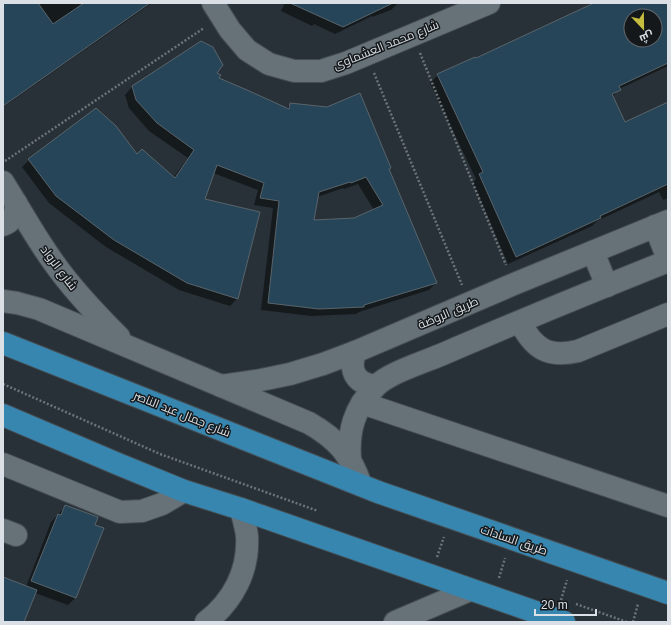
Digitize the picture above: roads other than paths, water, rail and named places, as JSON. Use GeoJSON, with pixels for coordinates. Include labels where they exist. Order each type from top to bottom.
{"type":"FeatureCollection","features":[{"type":"Feature","properties":{"kind":"main road","name":"شارع جمال عبد الناصر"},"geometry":{"type":"LineString","coordinates":[[3,343],[361,485]]}},
{"type":"Feature","properties":{"kind":"main road"},"geometry":{"type":"LineString","coordinates":[[3,415],[184,491],[241,509],[493,598],[562,610]]}},
{"type":"Feature","properties":{"kind":"main road","name":"طريق السادات"},"geometry":{"type":"LineString","coordinates":[[361,485],[668,593]]}},
{"type":"Feature","properties":{"kind":"street","name":"شارع محمد العشماوى"},"geometry":{"type":"LineString","coordinates":[[217,10],[230,30],[247,50],[269,64],[294,72],[321,71],[346,63],[412,34],[489,3]]}},
{"type":"Feature","properties":{"kind":"street","name":"شارع الرواد"},"geometry":{"type":"LineString","coordinates":[[3,182],[54,264],[77,293],[127,345]]}},
{"type":"Feature","properties":{"kind":"street"},"geometry":{"type":"LineString","coordinates":[[3,225],[12,220],[16,211],[16,202]]}},
{"type":"Feature","properties":{"kind":"street"},"geometry":{"type":"LineString","coordinates":[[350,459],[349,442],[353,422],[362,403],[375,386],[392,376],[668,260],[661,224]]}},
{"type":"Feature","properties":{"kind":"street","name":"طريق الروضة"},"geometry":{"type":"LineString","coordinates":[[222,386],[290,374],[323,364],[661,224]]}},
{"type":"Feature","properties":{"kind":"street"},"geometry":{"type":"LineString","coordinates":[[593,252],[607,286]]}},
{"type":"Feature","properties":{"kind":"street"},"geometry":{"type":"LineString","coordinates":[[3,301],[39,308],[310,423],[326,432],[339,445],[350,459],[357,472],[361,485]]}},
{"type":"Feature","properties":{"kind":"street"},"geometry":{"type":"LineString","coordinates":[[520,322],[526,335],[536,345],[549,352],[564,354],[578,351],[668,314]]}},
{"type":"Feature","properties":{"kind":"street"},"geometry":{"type":"LineString","coordinates":[[355,352],[352,361],[353,371],[358,379],[366,384],[375,386]]}},
{"type":"Feature","properties":{"kind":"street"},"geometry":{"type":"LineString","coordinates":[[362,403],[668,506]]}},
{"type":"Feature","properties":{"kind":"street"},"geometry":{"type":"LineString","coordinates":[[4,469],[120,512],[142,511],[162,504],[184,491]]}},
{"type":"Feature","properties":{"kind":"street"},"geometry":{"type":"LineString","coordinates":[[206,622],[220,612],[236,589],[245,563],[247,536],[241,509]]}},
{"type":"Feature","properties":{"kind":"street"},"geometry":{"type":"LineString","coordinates":[[395,622],[470,590]]}}]}
